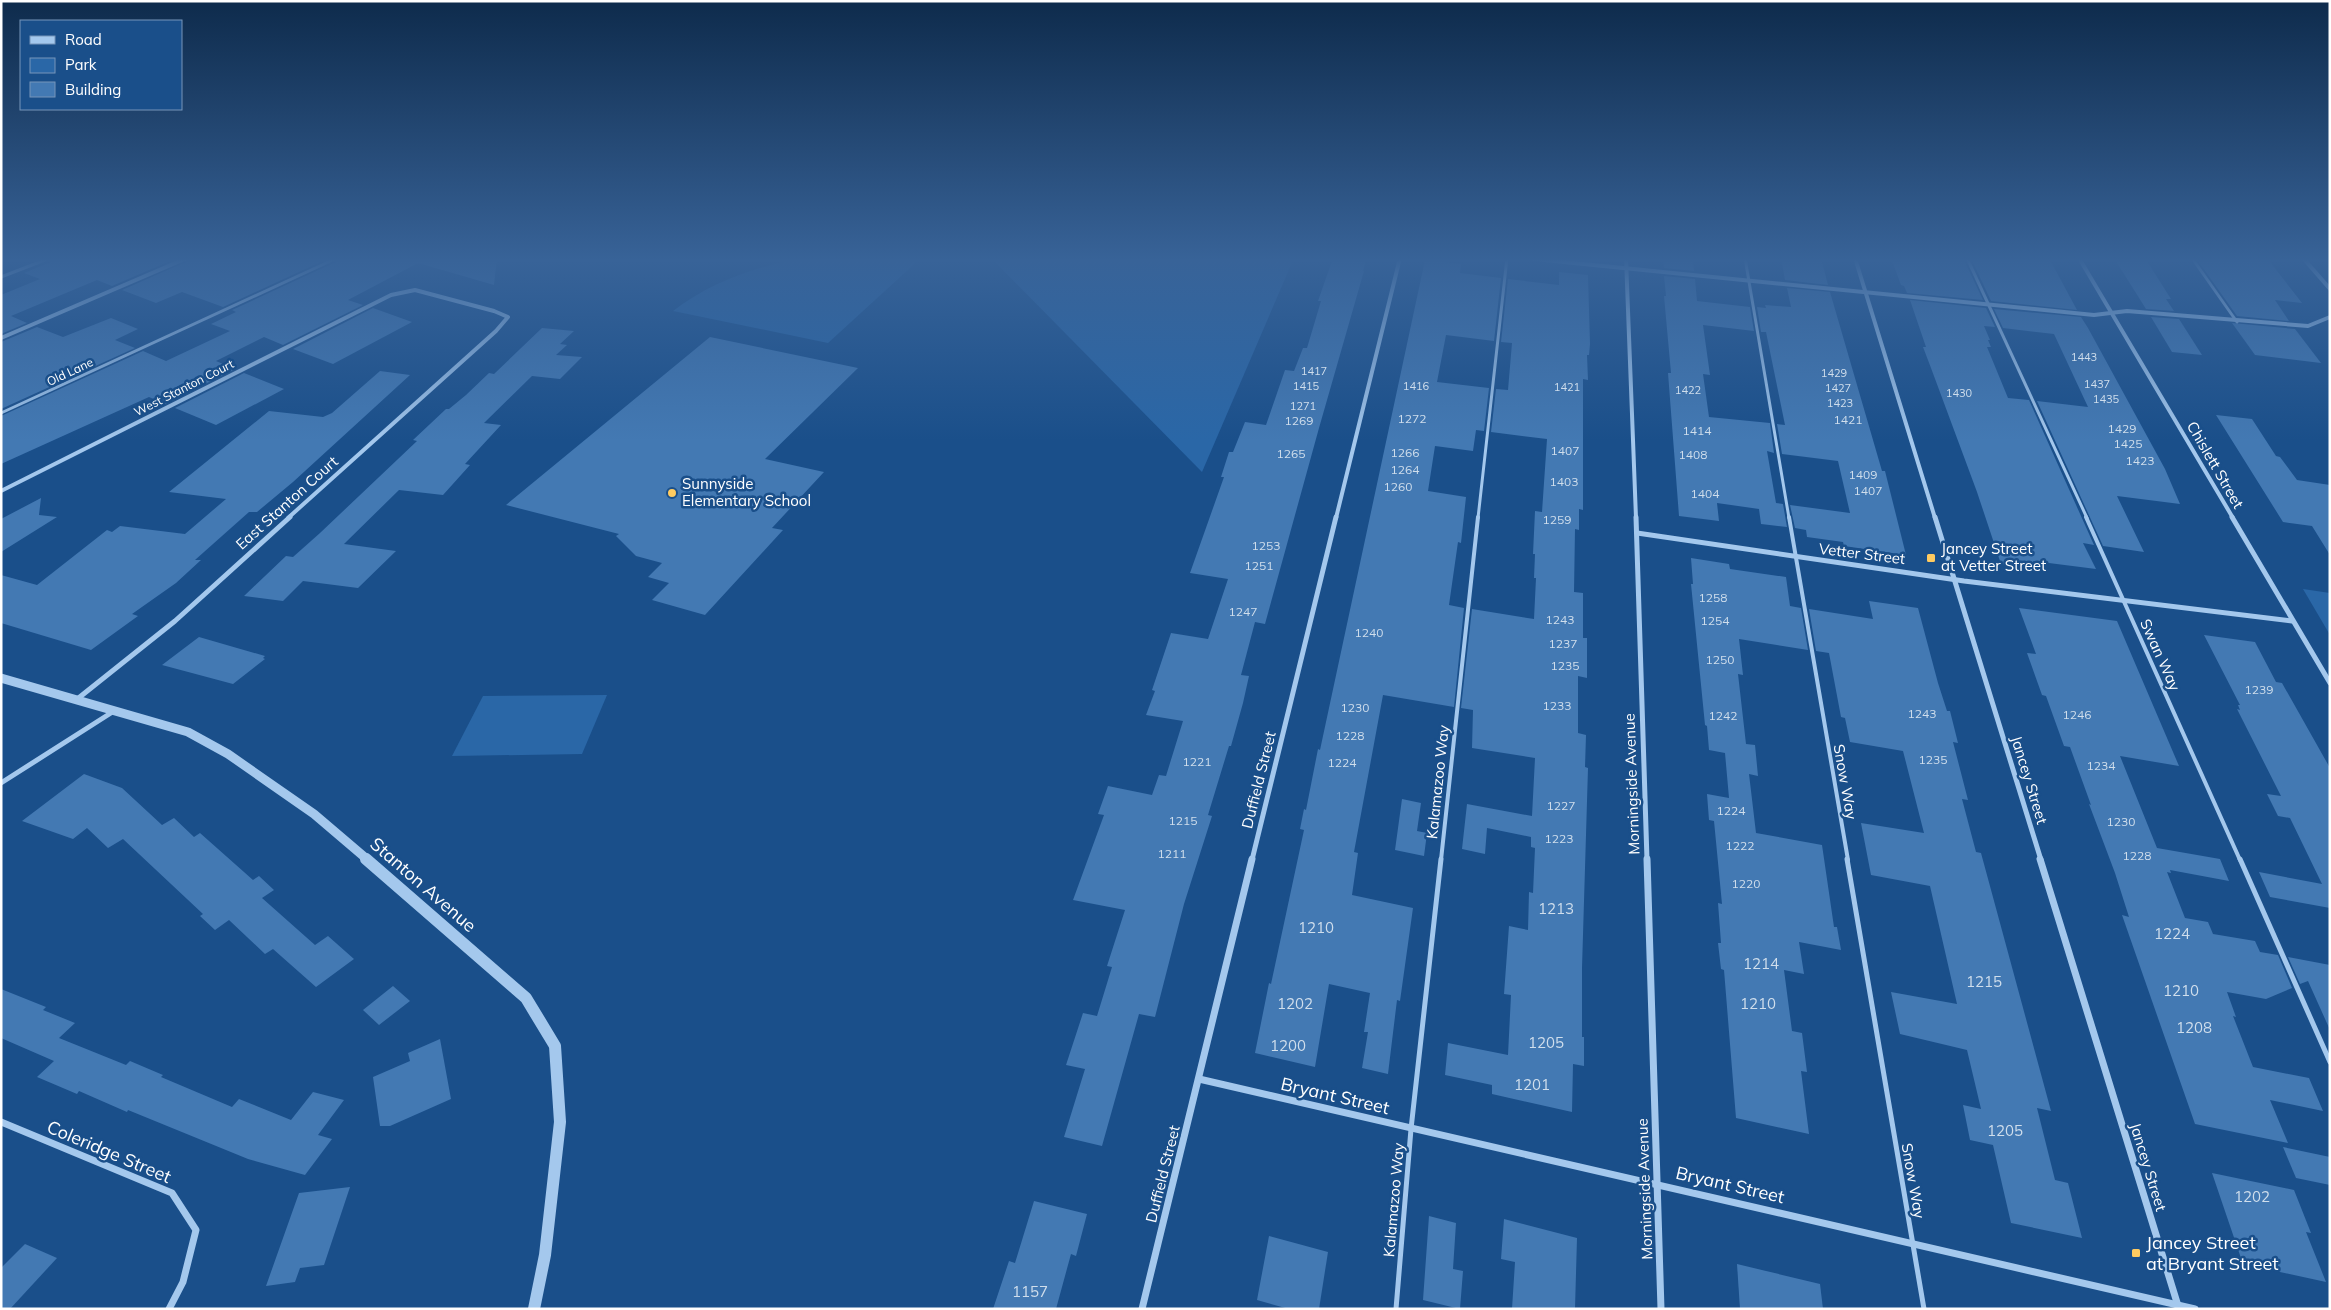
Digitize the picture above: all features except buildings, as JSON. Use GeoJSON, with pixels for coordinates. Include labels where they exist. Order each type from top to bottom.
{"type":"FeatureCollection","features":[{"type":"Feature","properties":{"kind":"street"},"geometry":{"type":"LineString","coordinates":[[1,338],[45,319]]}},
{"type":"Feature","properties":{"kind":"street","name":"West Stanton Court"},"geometry":{"type":"LineString","coordinates":[[1,491],[344,319]]}},
{"type":"Feature","properties":{"kind":"street","name":"East Stanton Court"},"geometry":{"type":"LineString","coordinates":[[76,700],[175,621],[489,337],[506,319]]}},
{"type":"Feature","properties":{"kind":"street","name":"Duffield Street"},"geometry":{"type":"LineString","coordinates":[[1142,1309],[1385,319]]}},
{"type":"Feature","properties":{"kind":"street","name":"Morningside Avenue"},"geometry":{"type":"LineString","coordinates":[[1628,319],[1637,533],[1661,1309]]}},
{"type":"Feature","properties":{"kind":"street","name":"Jancey Street"},"geometry":{"type":"LineString","coordinates":[[1874,319],[2178,1307]]}},
{"type":"Feature","properties":{"kind":"street","name":"Chislett Street"},"geometry":{"type":"LineString","coordinates":[[2115,319],[2292,622],[2330,683]]}},
{"type":"Feature","properties":{"kind":"street"},"geometry":{"type":"LineString","coordinates":[[2208,319],[2308,326],[2325,319]]}},
{"type":"Feature","properties":{"kind":"street","name":"Vetter Street"},"geometry":{"type":"LineString","coordinates":[[1637,533],[1796,558],[2124,602],[2292,622]]}},
{"type":"Feature","properties":{"kind":"street","name":"Stanton Avenue"},"geometry":{"type":"LineString","coordinates":[[1,678],[188,732],[228,754],[314,814],[526,998],[555,1046],[560,1122],[545,1255],[534,1309]]}},
{"type":"Feature","properties":{"kind":"street"},"geometry":{"type":"LineString","coordinates":[[1,783],[114,711]]}},
{"type":"Feature","properties":{"kind":"street","name":"Bryant Street"},"geometry":{"type":"LineString","coordinates":[[1199,1079],[1912,1242],[2178,1307],[2195,1309]]}},
{"type":"Feature","properties":{"kind":"street","name":"Coleridge Street"},"geometry":{"type":"LineString","coordinates":[[1,1122],[172,1193],[196,1230],[183,1282],[169,1309]]}},
{"type":"Feature","properties":{"kind":"lane","name":"Old Lane"},"geometry":{"type":"LineString","coordinates":[[1,414],[205,319]]}},
{"type":"Feature","properties":{"kind":"lane","name":"Kalamazoo Way"},"geometry":{"type":"LineString","coordinates":[[1396,1309],[1412,1129],[1500,319]]}},
{"type":"Feature","properties":{"kind":"lane","name":"Snow Way"},"geometry":{"type":"LineString","coordinates":[[1756,319],[1924,1309]]}},
{"type":"Feature","properties":{"kind":"lane","name":"Swan Way"},"geometry":{"type":"LineString","coordinates":[[1994,319],[2124,602],[2330,1062]]}},
{"type":"Feature","properties":{"kind":"green space"},"geometry":{"type":"Polygon","coordinates":[[[712,319],[854,319],[828,343],[712,319]]]}},
{"type":"Feature","properties":{"kind":"green space"},"geometry":{"type":"Polygon","coordinates":[[[1051,319],[1268,319],[1202,472],[1051,319]]]}},
{"type":"Feature","properties":{"kind":"green space"},"geometry":{"type":"Polygon","coordinates":[[[2303,589],[2330,593],[2330,635],[2303,589]]]}},
{"type":"Feature","properties":{"kind":"green space"},"geometry":{"type":"Polygon","coordinates":[[[607,695],[582,754],[452,756],[483,696],[607,695]]]}},
{"type":"Feature","properties":{"kind":"place","name":"Sunnyside Elementary School"},"geometry":{"type":"Point","coordinates":[672,493]}},
{"type":"Feature","properties":{"kind":"place","name":"Jancey Street at Vetter Street"},"geometry":{"type":"Point","coordinates":[1931,558]}},
{"type":"Feature","properties":{"kind":"place","name":"Jancey Street at Bryant Street"},"geometry":{"type":"Point","coordinates":[2136,1253]}}]}
